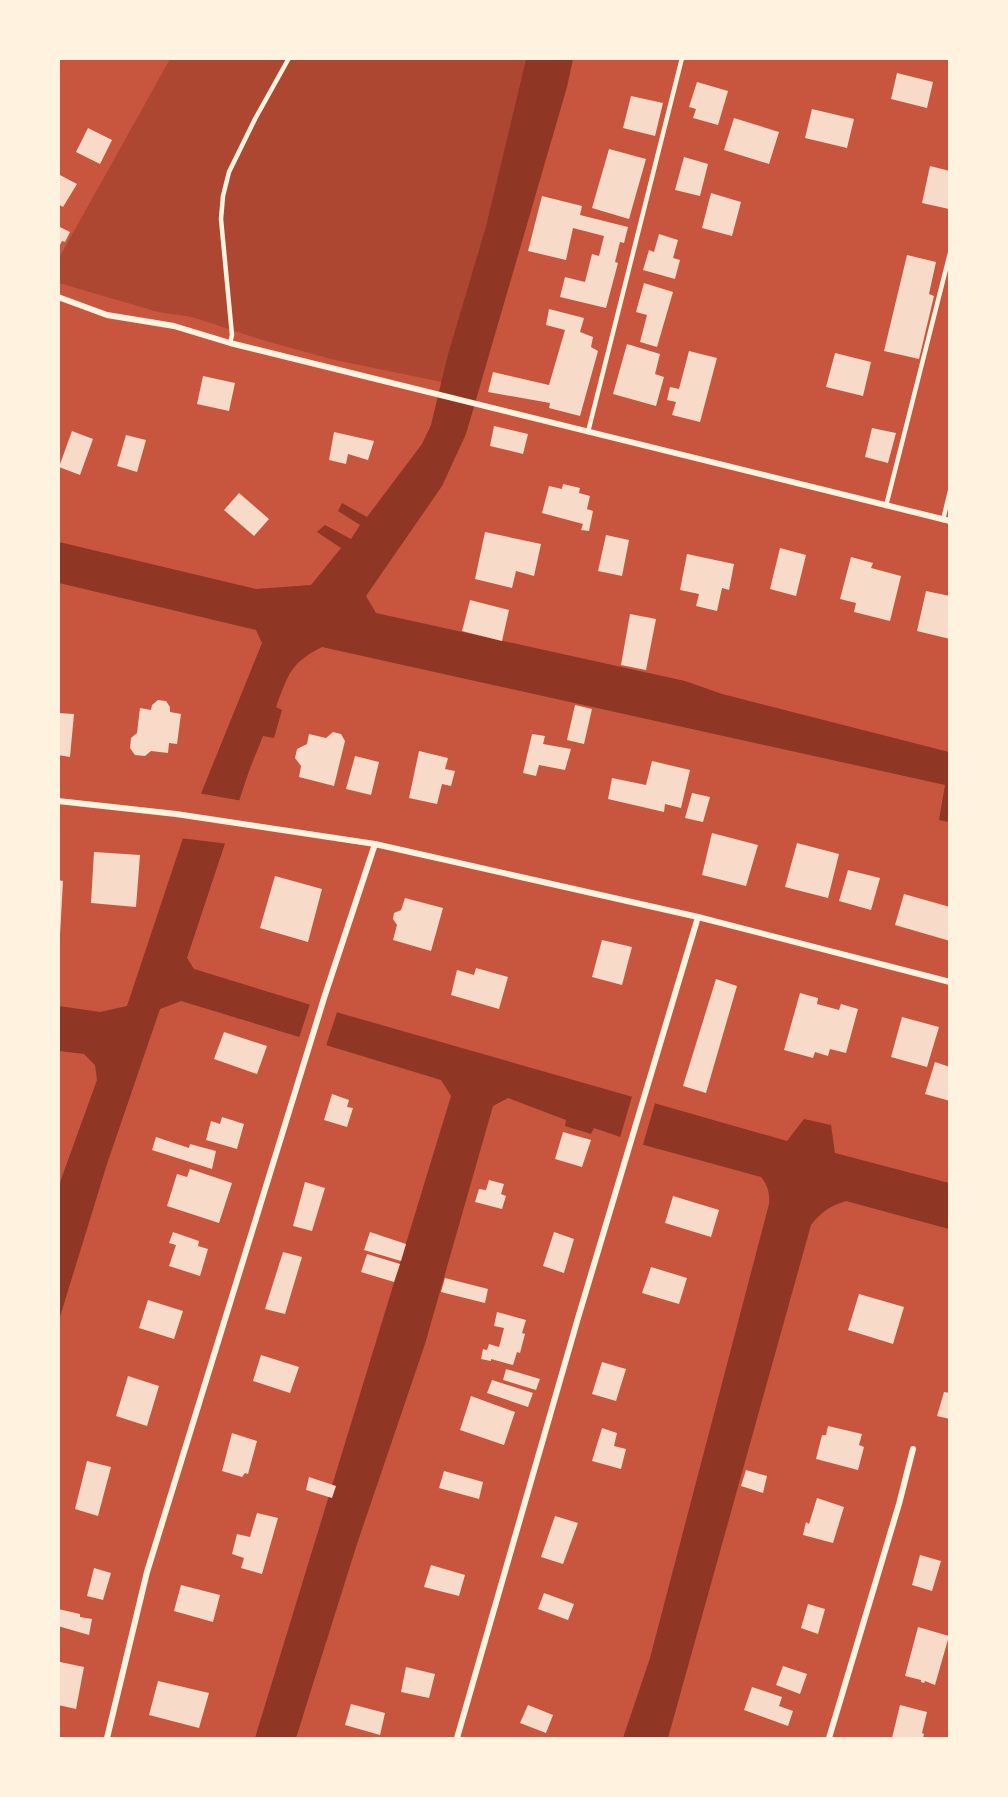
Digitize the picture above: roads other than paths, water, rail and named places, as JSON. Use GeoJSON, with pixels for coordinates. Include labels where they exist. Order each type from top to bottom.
{"type":"FeatureCollection","features":[{"type":"Feature","properties":{"kind":"street"},"geometry":{"type":"LineString","coordinates":[[58,297],[107,315],[174,326],[230,343],[946,521]]}},
{"type":"Feature","properties":{"kind":"street"},"geometry":{"type":"LineString","coordinates":[[58,801],[176,814],[375,844],[698,917],[950,982]]}},
{"type":"Feature","properties":{"kind":"street"},"geometry":{"type":"LineString","coordinates":[[106,1738],[147,1572],[307,1052],[375,844]]}},
{"type":"Feature","properties":{"kind":"street"},"geometry":{"type":"LineString","coordinates":[[457,1738],[698,917]]}},
{"type":"Feature","properties":{"kind":"street"},"geometry":{"type":"LineString","coordinates":[[829,1738],[899,1504],[913,1449]]}},
{"type":"Feature","properties":{"kind":"lane"},"geometry":{"type":"LineString","coordinates":[[230,343],[232,335],[221,219],[223,196],[229,172],[255,119],[290,58]]}},
{"type":"Feature","properties":{"kind":"lane"},"geometry":{"type":"LineString","coordinates":[[588,432],[682,58]]}},
{"type":"Feature","properties":{"kind":"lane"},"geometry":{"type":"LineString","coordinates":[[886,506],[950,253]]}},
{"type":"Feature","properties":{"kind":"lane"},"geometry":{"type":"LineString","coordinates":[[946,521],[950,491]]}}]}
